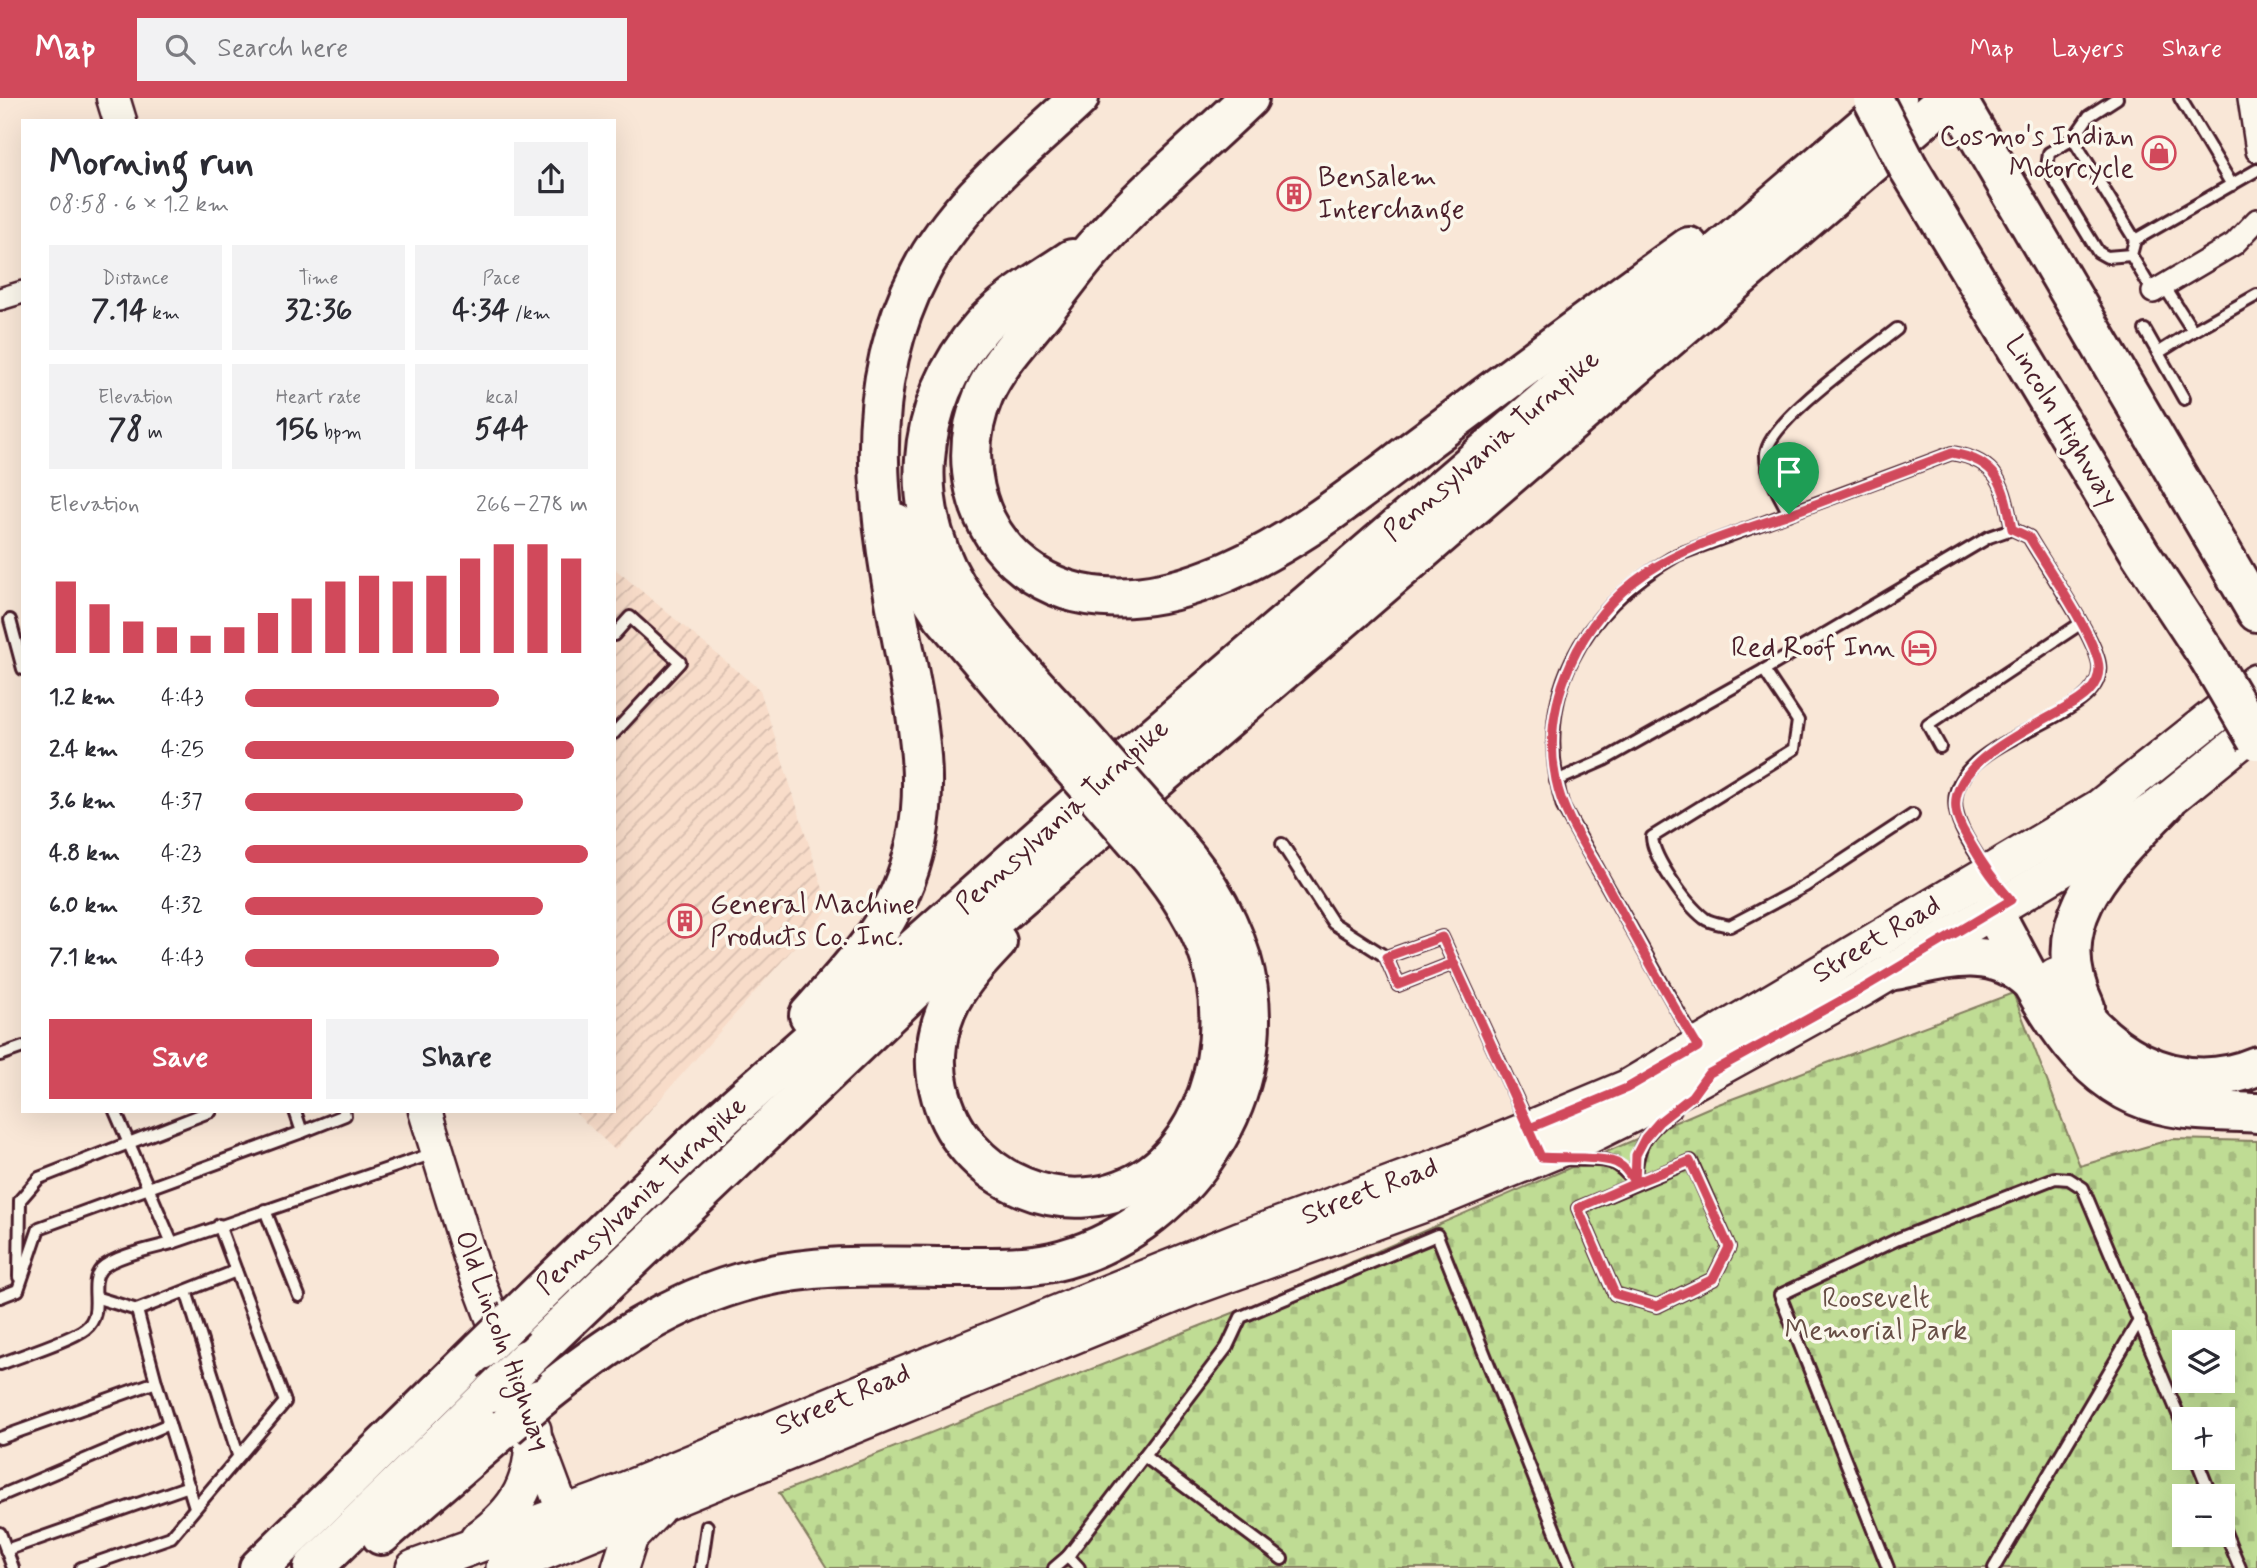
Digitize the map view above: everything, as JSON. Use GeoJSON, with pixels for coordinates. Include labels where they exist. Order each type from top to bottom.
{"type":"FeatureCollection","features":[{"type":"Feature","properties":{"kind":"highway"},"geometry":{"type":"LineString","coordinates":[[701,1137],[876,936],[901,892],[917,842],[924,788],[921,737],[891,581],[879,482],[878,424],[881,395],[895,334],[919,274],[944,234],[974,198],[1079,98]]}},
{"type":"Feature","properties":{"kind":"highway"},"geometry":{"type":"LineString","coordinates":[[1249,98],[1100,241],[1003,362],[989,385],[974,428],[972,481],[983,514],[1000,543],[1025,568],[1077,594],[1099,597],[1147,595],[1208,580],[1238,567],[1302,531],[1611,303],[1876,101]]}},
{"type":"Feature","properties":{"kind":"highway","name":"Pennsylvania Turnpike"},"geometry":{"type":"LineString","coordinates":[[313,1568],[518,1412],[527,1359],[933,972],[1948,98]]}},
{"type":"Feature","properties":{"kind":"highway"},"geometry":{"type":"LineString","coordinates":[[1956,98],[2249,598]]}},
{"type":"Feature","properties":{"kind":"highway","name":"Pennsylvania Turnpike"},"geometry":{"type":"LineString","coordinates":[[259,1568],[701,1137],[1876,101]]}},
{"type":"Feature","properties":{"kind":"highway","name":"Lincoln Highway"},"geometry":{"type":"LineString","coordinates":[[1876,101],[1915,180],[2257,740]]}},
{"type":"Feature","properties":{"kind":"highway"},"geometry":{"type":"LineString","coordinates":[[1081,756],[982,623],[950,575],[930,526],[922,469],[931,414],[952,366],[967,345],[1008,303],[1100,241]]}},
{"type":"Feature","properties":{"kind":"highway"},"geometry":{"type":"LineString","coordinates":[[879,482],[912,562],[943,616],[1081,756],[1151,836],[1185,900],[1215,968],[1220,1019],[1214,1070],[1206,1096],[1185,1138],[1151,1174],[1106,1194],[1071,1198],[1038,1193],[991,1171],[965,1146],[955,1132],[937,1081],[935,1063],[939,1030],[951,1000],[970,972],[1141,792]]}},
{"type":"Feature","properties":{"kind":"highway"},"geometry":{"type":"LineString","coordinates":[[2106,1038],[2083,1005],[2076,986],[2072,946],[2074,924],[2089,888],[2101,872],[2166,802]]}},
{"type":"Feature","properties":{"kind":"highway"},"geometry":{"type":"LineString","coordinates":[[342,1568],[518,1412],[633,1329],[692,1298],[756,1278],[821,1269],[1000,1267],[1049,1262],[1073,1256],[1126,1233],[1169,1201],[1206,1158],[1232,1105],[1241,1076],[1248,1019],[1242,961],[1221,908],[1191,861],[1151,836]]}},
{"type":"Feature","properties":{"kind":"highway"},"geometry":{"type":"LineString","coordinates":[[1998,895],[2036,988],[2070,1044],[2093,1068],[2120,1088],[2138,1097],[2179,1108],[2257,1113]]}},
{"type":"Feature","properties":{"kind":"highway"},"geometry":{"type":"LineString","coordinates":[[1998,895],[2064,991],[2106,1038],[2141,1064],[2179,1077],[2222,1077],[2257,1066]]}},
{"type":"Feature","properties":{"kind":"highway"},"geometry":{"type":"LineString","coordinates":[[1895,970],[1959,957],[1988,957],[2014,968],[2036,988]]}},
{"type":"Feature","properties":{"kind":"main road"},"geometry":{"type":"LineString","coordinates":[[113,98],[119,119]]}},
{"type":"Feature","properties":{"kind":"main road","name":"Street Road"},"geometry":{"type":"LineString","coordinates":[[504,1568],[576,1541],[1188,1289],[1436,1200],[1627,1088],[1696,1080],[1895,970],[1998,895],[2100,807],[2257,681]]}},
{"type":"Feature","properties":{"kind":"main road","name":"Street Road"},"geometry":{"type":"LineString","coordinates":[[1696,1080],[1998,895],[2166,802],[2257,727]]}},
{"type":"Feature","properties":{"kind":"main road","name":"Old Lincoln Highway"},"geometry":{"type":"LineString","coordinates":[[426,1113],[518,1412],[576,1541]]}},
{"type":"Feature","properties":{"kind":"main road","name":"Street Road"},"geometry":{"type":"LineString","coordinates":[[414,1568],[452,1554],[576,1541],[1239,1240],[1443,1165],[1535,1142]]}},
{"type":"Feature","properties":{"kind":"main road"},"geometry":{"type":"LineString","coordinates":[[452,1554],[499,1524],[517,1502],[528,1481],[534,1461],[518,1412]]}},
{"type":"Feature","properties":{"kind":"main road"},"geometry":{"type":"LineString","coordinates":[[620,1568],[631,1537],[662,1505]]}},
{"type":"Feature","properties":{"kind":"street"},"geometry":{"type":"LineString","coordinates":[[2249,98],[2257,151]]}},
{"type":"Feature","properties":{"kind":"street"},"geometry":{"type":"LineString","coordinates":[[2158,289],[2234,244],[2257,220]]}},
{"type":"Feature","properties":{"kind":"street"},"geometry":{"type":"LineString","coordinates":[[0,299],[21,293]]}},
{"type":"Feature","properties":{"kind":"lane"},"geometry":{"type":"LineString","coordinates":[[2117,98],[2089,116],[2073,139],[2049,153],[2047,168],[2098,252],[2106,257],[2131,255]]}},
{"type":"Feature","properties":{"kind":"lane"},"geometry":{"type":"LineString","coordinates":[[2180,98],[2232,185]]}},
{"type":"Feature","properties":{"kind":"lane"},"geometry":{"type":"LineString","coordinates":[[2073,139],[2135,240]]}},
{"type":"Feature","properties":{"kind":"lane"},"geometry":{"type":"LineString","coordinates":[[2131,255],[2135,240],[2257,170]]}},
{"type":"Feature","properties":{"kind":"lane"},"geometry":{"type":"LineString","coordinates":[[2131,255],[2193,331]]}},
{"type":"Feature","properties":{"kind":"lane"},"geometry":{"type":"LineString","coordinates":[[2158,353],[2257,295]]}},
{"type":"Feature","properties":{"kind":"lane"},"geometry":{"type":"LineString","coordinates":[[1789,514],[1768,466],[1766,452],[1772,436],[1796,411],[1897,329]]}},
{"type":"Feature","properties":{"kind":"lane"},"geometry":{"type":"LineString","coordinates":[[2145,330],[2184,399]]}},
{"type":"Feature","properties":{"kind":"lane"},"geometry":{"type":"LineString","coordinates":[[1635,1183],[1636,1155],[1645,1138],[1696,1080],[1563,807],[1556,781],[1552,750],[1560,690],[1580,643],[1609,605],[1645,574],[1677,555],[1952,453],[1976,457],[1996,475],[2005,494],[2012,529]]}},
{"type":"Feature","properties":{"kind":"lane"},"geometry":{"type":"LineString","coordinates":[[1556,781],[1604,760],[1764,670],[1989,537],[2012,529],[2029,537],[2080,624],[2099,665],[2099,677],[2083,698],[1981,759],[1961,780],[1956,795],[1960,824],[1998,895]]}},
{"type":"Feature","properties":{"kind":"lane"},"geometry":{"type":"LineString","coordinates":[[616,633],[630,617],[680,662],[616,731]]}},
{"type":"Feature","properties":{"kind":"lane"},"geometry":{"type":"LineString","coordinates":[[10,620],[21,662]]}},
{"type":"Feature","properties":{"kind":"lane"},"geometry":{"type":"LineString","coordinates":[[1940,747],[1928,724],[2080,624]]}},
{"type":"Feature","properties":{"kind":"lane"},"geometry":{"type":"LineString","coordinates":[[1764,670],[1798,721],[1794,749],[1652,837],[1652,849],[1681,892],[1706,919],[1730,926],[1805,886],[1913,815]]}},
{"type":"Feature","properties":{"kind":"lane"},"geometry":{"type":"LineString","coordinates":[[1282,844],[1333,923],[1386,957],[1398,985],[1454,963]]}},
{"type":"Feature","properties":{"kind":"lane"},"geometry":{"type":"LineString","coordinates":[[1386,957],[1442,937],[1535,1142],[1577,1160],[1601,1158],[1621,1165],[1635,1183]]}},
{"type":"Feature","properties":{"kind":"lane"},"geometry":{"type":"LineString","coordinates":[[0,1055],[21,1048]]}},
{"type":"Feature","properties":{"kind":"lane"},"geometry":{"type":"LineString","coordinates":[[116,1113],[146,1189],[172,1243]]}},
{"type":"Feature","properties":{"kind":"lane"},"geometry":{"type":"LineString","coordinates":[[18,1290],[20,1200],[39,1178],[206,1113]]}},
{"type":"Feature","properties":{"kind":"lane"},"geometry":{"type":"LineString","coordinates":[[296,1113],[302,1132]]}},
{"type":"Feature","properties":{"kind":"lane"},"geometry":{"type":"LineString","coordinates":[[18,1290],[38,1228],[302,1132],[344,1113]]}},
{"type":"Feature","properties":{"kind":"lane"},"geometry":{"type":"LineString","coordinates":[[0,1364],[84,1330],[94,1318],[96,1282],[100,1270],[113,1261],[438,1152]]}},
{"type":"Feature","properties":{"kind":"lane"},"geometry":{"type":"LineString","coordinates":[[1690,1161],[1729,1247],[1713,1279],[1657,1306],[1615,1294],[1578,1208],[1635,1183],[1690,1161]]}},
{"type":"Feature","properties":{"kind":"lane"},"geometry":{"type":"LineString","coordinates":[[1888,1568],[1780,1296],[1898,1238],[2055,1178],[2069,1179],[2084,1188],[2176,1407]]}},
{"type":"Feature","properties":{"kind":"lane"},"geometry":{"type":"LineString","coordinates":[[265,1210],[299,1296]]}},
{"type":"Feature","properties":{"kind":"lane"},"geometry":{"type":"LineString","coordinates":[[81,1568],[171,1537],[285,1402],[219,1225]]}},
{"type":"Feature","properties":{"kind":"lane"},"geometry":{"type":"LineString","coordinates":[[1054,1568],[1068,1556],[1227,1347],[1241,1317],[1437,1235],[1570,1568]]}},
{"type":"Feature","properties":{"kind":"lane"},"geometry":{"type":"LineString","coordinates":[[97,1298],[137,1310],[236,1271]]}},
{"type":"Feature","properties":{"kind":"lane"},"geometry":{"type":"LineString","coordinates":[[0,1297],[18,1290]]}},
{"type":"Feature","properties":{"kind":"lane"},"geometry":{"type":"LineString","coordinates":[[186,1291],[238,1455]]}},
{"type":"Feature","properties":{"kind":"lane"},"geometry":{"type":"LineString","coordinates":[[137,1310],[156,1382],[195,1507]]}},
{"type":"Feature","properties":{"kind":"lane"},"geometry":{"type":"LineString","coordinates":[[1994,1568],[2140,1318]]}},
{"type":"Feature","properties":{"kind":"lane"},"geometry":{"type":"LineString","coordinates":[[0,1438],[156,1382]]}},
{"type":"Feature","properties":{"kind":"lane"},"geometry":{"type":"LineString","coordinates":[[0,1496],[169,1424]]}},
{"type":"Feature","properties":{"kind":"lane"},"geometry":{"type":"LineString","coordinates":[[1144,1456],[1282,1559]]}},
{"type":"Feature","properties":{"kind":"lane"},"geometry":{"type":"LineString","coordinates":[[6,1550],[189,1486]]}},
{"type":"Feature","properties":{"kind":"lane"},"geometry":{"type":"LineString","coordinates":[[701,1568],[707,1526]]}},
{"type":"Feature","properties":{"kind":"lane"},"geometry":{"type":"LineString","coordinates":[[0,1533],[13,1568]]}},
{"type":"Feature","properties":{"kind":"lane"},"geometry":{"type":"LineString","coordinates":[[2231,1547],[2240,1568]]}},
{"type":"Feature","properties":{"kind":"lane"},"geometry":{"type":"LineString","coordinates":[[1068,1556],[1079,1568]]}},
{"type":"Feature","properties":{"kind":"shaded area"},"geometry":{"type":"Polygon","coordinates":[[[616,570],[760,690],[829,908],[615,1150],[575,1113],[616,1113],[616,570]]]}},
{"type":"Feature","properties":{"kind":"green space","name":"Roosevelt Memorial Park"},"geometry":{"type":"Polygon","coordinates":[[[2013,993],[2080,1166],[2172,1139],[2257,1141],[2257,1568],[827,1568],[779,1493],[1248,1307],[1708,1108],[2013,993]]]}},
{"type":"Feature","properties":{"kind":"place","name":"Cosmo's Indian Motorcycle"},"geometry":{"type":"Point","coordinates":[2159,153]}},
{"type":"Feature","properties":{"kind":"place","name":"Bensalem Interchange"},"geometry":{"type":"Point","coordinates":[1294,194]}},
{"type":"Feature","properties":{"kind":"place","name":"Red Roof Inn"},"geometry":{"type":"Point","coordinates":[1919,648]}},
{"type":"Feature","properties":{"kind":"place","name":"General Machine Products Co. Inc."},"geometry":{"type":"Point","coordinates":[685,921]}},
{"type":"Feature","properties":{"kind":"route"},"geometry":{"type":"LineString","coordinates":[[1789,514],[1677,555],[1645,574],[1609,605],[1580,643],[1560,690],[1554,716],[1552,750],[1563,807],[1698,1047],[1627,1088],[1530,1128],[1492,1045],[1442,937],[1386,957],[1398,985],[1454,963],[1541,1157],[1577,1160],[1601,1158],[1621,1165],[1635,1183],[1578,1208],[1615,1294],[1657,1306],[1713,1279],[1729,1247],[1690,1161],[1635,1183],[1636,1155],[1645,1138],[1659,1122],[1692,1096],[1708,1074],[1860,990],[2011,900],[1988,874],[1960,824],[1955,810],[1961,780],[1981,759],[2083,698],[2099,677],[2099,665],[2090,640],[2029,537],[2012,529],[2005,494],[1996,475],[1976,457],[1952,453],[1789,514]]}}]}
